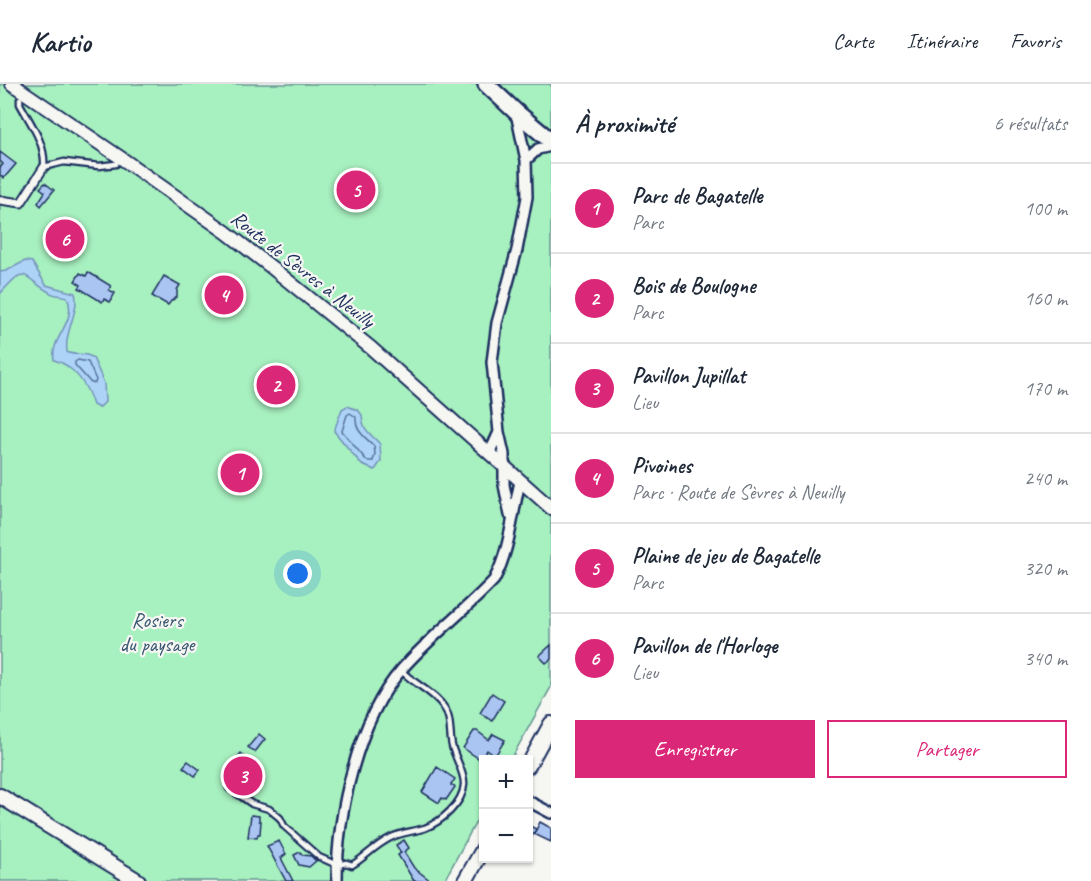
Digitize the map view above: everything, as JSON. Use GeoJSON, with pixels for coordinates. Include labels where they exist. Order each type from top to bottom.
{"type":"FeatureCollection","features":[{"type":"Feature","properties":{"kind":"main road"},"geometry":{"type":"LineString","coordinates":[[486,84],[551,143]]}},
{"type":"Feature","properties":{"kind":"main road"},"geometry":{"type":"LineString","coordinates":[[533,757],[551,724]]}},
{"type":"Feature","properties":{"kind":"main road"},"geometry":{"type":"LineString","coordinates":[[0,796],[138,881]]}},
{"type":"Feature","properties":{"kind":"main road"},"geometry":{"type":"LineString","coordinates":[[465,881],[479,855]]}},
{"type":"Feature","properties":{"kind":"street","name":"Route de Sèvres à Neuilly"},"geometry":{"type":"LineString","coordinates":[[12,84],[121,158],[253,253],[370,348],[551,508]]}},
{"type":"Feature","properties":{"kind":"street"},"geometry":{"type":"LineString","coordinates":[[511,521],[504,485],[504,454],[499,432],[492,362],[497,323],[526,208],[528,184],[526,160],[516,112]]}},
{"type":"Feature","properties":{"kind":"street"},"geometry":{"type":"LineString","coordinates":[[526,160],[538,149],[551,143]]}},
{"type":"Feature","properties":{"kind":"street"},"geometry":{"type":"LineString","coordinates":[[0,200],[21,203],[44,167]]}},
{"type":"Feature","properties":{"kind":"street"},"geometry":{"type":"LineString","coordinates":[[489,454],[499,432]]}},
{"type":"Feature","properties":{"kind":"street"},"geometry":{"type":"LineString","coordinates":[[337,881],[342,823],[355,759],[376,709],[401,670],[494,580],[507,548],[520,482]]}},
{"type":"Feature","properties":{"kind":"street"},"geometry":{"type":"LineString","coordinates":[[533,804],[551,813]]}},
{"type":"Feature","properties":{"kind":"lane"},"geometry":{"type":"LineString","coordinates":[[20,99],[20,104],[38,136],[45,156],[44,167],[64,162],[99,166],[116,164]]}},
{"type":"Feature","properties":{"kind":"lane"},"geometry":{"type":"LineString","coordinates":[[229,788],[252,804],[269,810],[319,857],[337,865],[346,863],[352,865],[387,839],[403,832],[427,827],[442,818],[462,796],[465,784],[452,747],[448,717],[444,706],[408,679],[401,670]]}},
{"type":"Feature","properties":{"kind":"green space","name":"Rosiers du paysage"},"geometry":{"type":"Polygon","coordinates":[[[0,84],[551,84],[551,687],[513,755],[479,755],[479,816],[444,881],[0,881],[0,84]]]}},
{"type":"Feature","properties":{"kind":"water"},"geometry":{"type":"Polygon","coordinates":[[[25,261],[32,262],[46,285],[75,293],[76,300],[67,352],[93,358],[104,383],[105,402],[99,408],[93,405],[77,374],[65,364],[54,360],[56,344],[69,314],[67,297],[51,293],[24,275],[15,278],[0,294],[0,272],[25,261]]]}},
{"type":"Feature","properties":{"kind":"water"},"geometry":{"type":"Polygon","coordinates":[[[347,406],[358,410],[362,415],[365,428],[380,444],[381,461],[375,470],[362,465],[334,431],[342,409],[347,406]]]}},
{"type":"Feature","properties":{"kind":"building"},"geometry":{"type":"Polygon","coordinates":[[[0,152],[16,164],[4,178],[0,175],[0,168],[3,164],[0,161],[0,152]]]}},
{"type":"Feature","properties":{"kind":"building"},"geometry":{"type":"Polygon","coordinates":[[[45,183],[54,190],[41,206],[38,203],[45,192],[40,188],[45,183]]]}},
{"type":"Feature","properties":{"kind":"building"},"geometry":{"type":"Polygon","coordinates":[[[88,272],[111,286],[109,290],[115,293],[110,302],[104,299],[102,302],[79,288],[81,285],[75,281],[80,273],[86,276],[88,272]]]}},
{"type":"Feature","properties":{"kind":"building"},"geometry":{"type":"Polygon","coordinates":[[[164,276],[180,285],[177,297],[168,305],[152,296],[164,276]]]}},
{"type":"Feature","properties":{"kind":"building"},"geometry":{"type":"Polygon","coordinates":[[[551,645],[551,659],[546,663],[539,656],[551,645]]]}},
{"type":"Feature","properties":{"kind":"building"},"geometry":{"type":"Polygon","coordinates":[[[492,693],[504,701],[492,721],[480,713],[492,693]]]}},
{"type":"Feature","properties":{"kind":"building"},"geometry":{"type":"Polygon","coordinates":[[[474,731],[489,740],[493,734],[505,740],[496,755],[487,750],[484,755],[479,755],[479,759],[463,748],[474,731]]]}},
{"type":"Feature","properties":{"kind":"building"},"geometry":{"type":"Polygon","coordinates":[[[259,734],[265,739],[255,752],[248,747],[259,734]]]}},
{"type":"Feature","properties":{"kind":"building"},"geometry":{"type":"Polygon","coordinates":[[[241,753],[245,757],[235,770],[253,770],[257,773],[256,791],[248,793],[226,775],[229,771],[227,770],[241,753]]]}},
{"type":"Feature","properties":{"kind":"building"},"geometry":{"type":"Polygon","coordinates":[[[188,761],[200,770],[195,776],[183,767],[188,761]]]}},
{"type":"Feature","properties":{"kind":"building"},"geometry":{"type":"Polygon","coordinates":[[[437,767],[455,779],[451,785],[455,787],[446,800],[442,798],[439,803],[422,792],[437,767]]]}},
{"type":"Feature","properties":{"kind":"building"},"geometry":{"type":"Polygon","coordinates":[[[251,815],[259,816],[259,821],[261,821],[260,834],[257,838],[248,837],[251,815]]]}},
{"type":"Feature","properties":{"kind":"building"},"geometry":{"type":"Polygon","coordinates":[[[540,822],[551,828],[551,842],[534,834],[540,822]]]}},
{"type":"Feature","properties":{"kind":"building"},"geometry":{"type":"Polygon","coordinates":[[[404,840],[409,848],[404,852],[414,868],[431,881],[414,881],[398,855],[401,853],[396,845],[404,840]]]}},
{"type":"Feature","properties":{"kind":"building"},"geometry":{"type":"Polygon","coordinates":[[[279,841],[286,854],[281,858],[293,881],[286,881],[267,846],[279,841]]]}},
{"type":"Feature","properties":{"kind":"building"},"geometry":{"type":"Polygon","coordinates":[[[300,852],[311,856],[316,861],[309,867],[299,865],[294,855],[300,852]]]}},
{"type":"Feature","properties":{"kind":"place","name":"Plaine de jeu de Bagatelle"},"geometry":{"type":"Point","coordinates":[356,190]}},
{"type":"Feature","properties":{"kind":"place","name":"Pavillon de l'Horloge"},"geometry":{"type":"Point","coordinates":[65,239]}},
{"type":"Feature","properties":{"kind":"place","name":"Pivoines"},"geometry":{"type":"Point","coordinates":[224,295]}},
{"type":"Feature","properties":{"kind":"place","name":"Bois de Boulogne"},"geometry":{"type":"Point","coordinates":[276,385]}},
{"type":"Feature","properties":{"kind":"place","name":"Parc de Bagatelle"},"geometry":{"type":"Point","coordinates":[240,473]}},
{"type":"Feature","properties":{"kind":"place","name":"Pavillon Jupillat"},"geometry":{"type":"Point","coordinates":[243,776]}}]}
